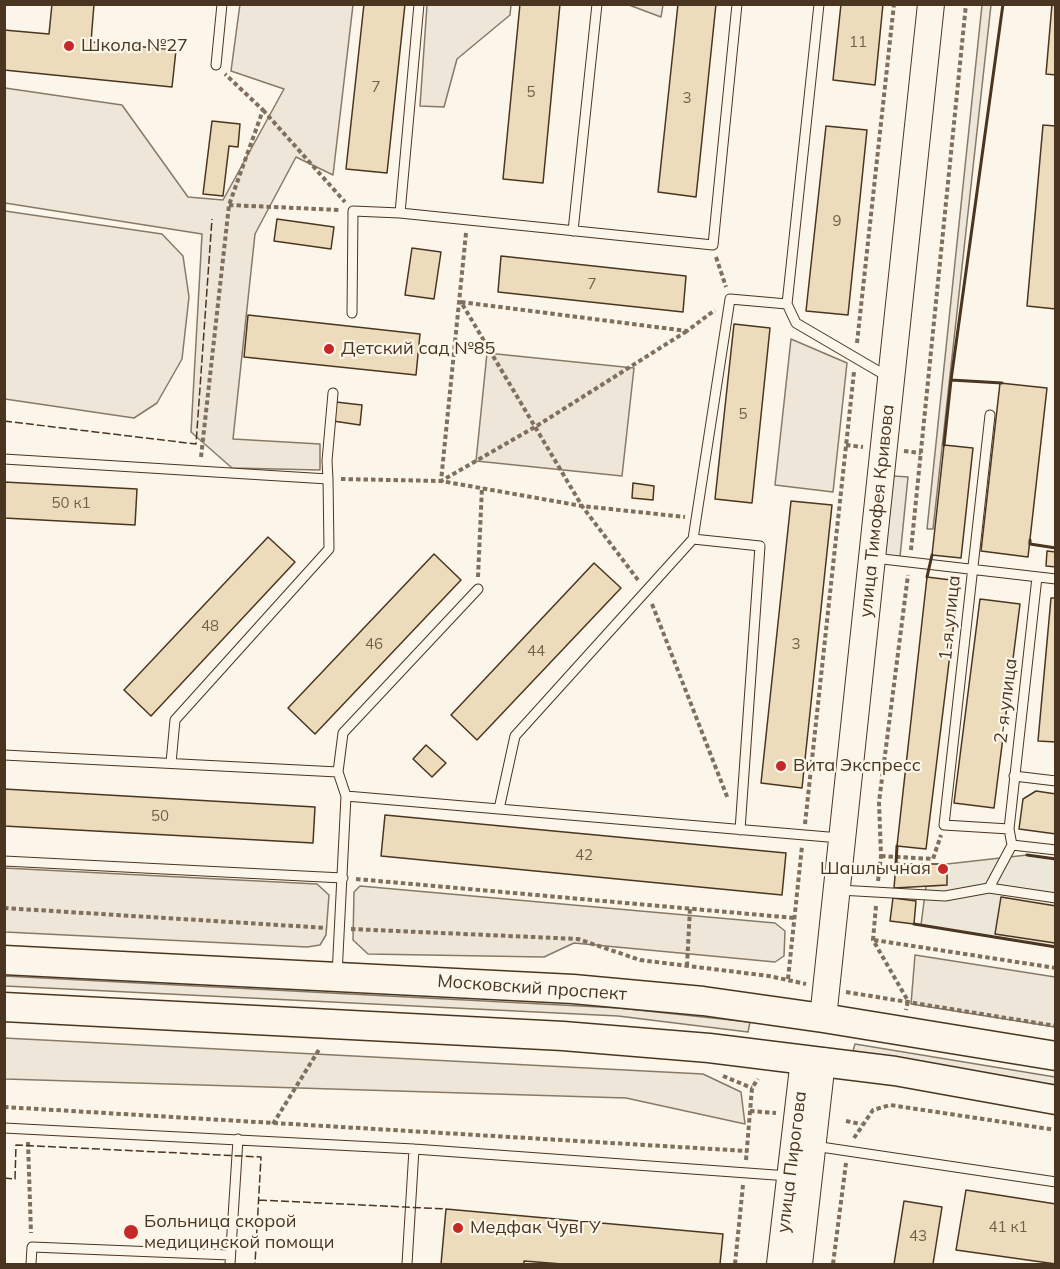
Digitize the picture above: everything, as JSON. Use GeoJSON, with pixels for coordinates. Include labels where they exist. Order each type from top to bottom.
{"type":"FeatureCollection","features":[{"type":"Feature","properties":{"kind":"main road","name":"Московский проспект"},"geometry":{"type":"LineString","coordinates":[[4,960],[573,988],[703,1001],[1056,1056]]}},
{"type":"Feature","properties":{"kind":"main road"},"geometry":{"type":"LineString","coordinates":[[4,1007],[564,1036],[813,1060],[1056,1100]]}},
{"type":"Feature","properties":{"kind":"main road"},"geometry":{"type":"LineString","coordinates":[[813,1060],[823,1018]]}},
{"type":"Feature","properties":{"kind":"street","name":"улица Тимофея Кривова"},"geometry":{"type":"LineString","coordinates":[[823,1018],[931,4]]}},
{"type":"Feature","properties":{"kind":"street","name":"улица Пирогова"},"geometry":{"type":"LineString","coordinates":[[799,1264],[798,1177],[812,1146],[813,1060]]}},
{"type":"Feature","properties":{"kind":"street","name":"улица Пирогова"},"geometry":{"type":"LineString","coordinates":[[780,1264],[798,1177],[813,1060]]}},
{"type":"Feature","properties":{"kind":"lane"},"geometry":{"type":"LineString","coordinates":[[216,65],[222,4]]}},
{"type":"Feature","properties":{"kind":"lane"},"geometry":{"type":"LineString","coordinates":[[400,213],[419,4]]}},
{"type":"Feature","properties":{"kind":"lane"},"geometry":{"type":"LineString","coordinates":[[573,231],[597,4]]}},
{"type":"Feature","properties":{"kind":"lane"},"geometry":{"type":"LineString","coordinates":[[352,313],[353,211],[400,213],[712,245],[737,4]]}},
{"type":"Feature","properties":{"kind":"lane"},"geometry":{"type":"LineString","coordinates":[[819,4],[787,304],[796,323],[891,379]]}},
{"type":"Feature","properties":{"kind":"lane"},"geometry":{"type":"LineString","coordinates":[[499,809],[515,736],[693,539],[730,299],[787,304]]}},
{"type":"Feature","properties":{"kind":"lane"},"geometry":{"type":"LineString","coordinates":[[171,763],[175,720],[329,549],[327,461],[333,393]]}},
{"type":"Feature","properties":{"kind":"lane","name":"1-я улица"},"geometry":{"type":"LineString","coordinates":[[944,825],[990,415]]}},
{"type":"Feature","properties":{"kind":"lane"},"geometry":{"type":"LineString","coordinates":[[4,459],[328,479]]}},
{"type":"Feature","properties":{"kind":"lane"},"geometry":{"type":"LineString","coordinates":[[693,539],[760,546],[740,830]]}},
{"type":"Feature","properties":{"kind":"lane"},"geometry":{"type":"LineString","coordinates":[[872,558],[1056,579]]}},
{"type":"Feature","properties":{"kind":"lane","name":"2-я улица"},"geometry":{"type":"LineString","coordinates":[[1012,844],[1009,829],[1037,577]]}},
{"type":"Feature","properties":{"kind":"lane"},"geometry":{"type":"LineString","coordinates":[[337,978],[346,795],[338,772],[343,733],[478,589]]}},
{"type":"Feature","properties":{"kind":"lane"},"geometry":{"type":"LineString","coordinates":[[4,755],[338,772]]}},
{"type":"Feature","properties":{"kind":"lane"},"geometry":{"type":"LineString","coordinates":[[1014,776],[1056,781]]}},
{"type":"Feature","properties":{"kind":"lane"},"geometry":{"type":"LineString","coordinates":[[346,795],[842,838]]}},
{"type":"Feature","properties":{"kind":"lane"},"geometry":{"type":"LineString","coordinates":[[944,825],[1009,829]]}},
{"type":"Feature","properties":{"kind":"lane"},"geometry":{"type":"LineString","coordinates":[[989,888],[1008,857],[1012,844],[1056,850]]}},
{"type":"Feature","properties":{"kind":"lane"},"geometry":{"type":"LineString","coordinates":[[4,861],[343,878]]}},
{"type":"Feature","properties":{"kind":"lane"},"geometry":{"type":"LineString","coordinates":[[836,890],[945,896],[989,888],[1056,898]]}},
{"type":"Feature","properties":{"kind":"lane"},"geometry":{"type":"LineString","coordinates":[[4,1128],[414,1149],[798,1177]]}},
{"type":"Feature","properties":{"kind":"lane"},"geometry":{"type":"LineString","coordinates":[[31,1264],[32,1247],[230,1260],[238,1139]]}},
{"type":"Feature","properties":{"kind":"lane"},"geometry":{"type":"LineString","coordinates":[[812,1146],[1056,1182]]}},
{"type":"Feature","properties":{"kind":"lane"},"geometry":{"type":"LineString","coordinates":[[406,1264],[414,1149]]}},
{"type":"Feature","properties":{"kind":"path"},"geometry":{"type":"LineString","coordinates":[[788,980],[894,4]]}},
{"type":"Feature","properties":{"kind":"path"},"geometry":{"type":"LineString","coordinates":[[908,1001],[873,940],[881,856],[879,802],[910,562],[966,4]]}},
{"type":"Feature","properties":{"kind":"path"},"geometry":{"type":"LineString","coordinates":[[216,65],[263,110],[353,211]]}},
{"type":"Feature","properties":{"kind":"path"},"geometry":{"type":"LineString","coordinates":[[200,470],[229,205],[263,110]]}},
{"type":"Feature","properties":{"kind":"path"},"geometry":{"type":"LineString","coordinates":[[229,205],[353,211]]}},
{"type":"Feature","properties":{"kind":"path"},"geometry":{"type":"LineString","coordinates":[[441,481],[461,302],[467,220]]}},
{"type":"Feature","properties":{"kind":"path"},"geometry":{"type":"LineString","coordinates":[[441,481],[535,427],[687,331],[730,299],[712,245]]}},
{"type":"Feature","properties":{"kind":"path"},"geometry":{"type":"LineString","coordinates":[[461,302],[687,331]]}},
{"type":"Feature","properties":{"kind":"path"},"geometry":{"type":"LineString","coordinates":[[461,302],[582,506],[646,591],[740,830]]}},
{"type":"Feature","properties":{"kind":"path"},"geometry":{"type":"LineString","coordinates":[[328,479],[441,481],[582,506],[695,518]]}},
{"type":"Feature","properties":{"kind":"path"},"geometry":{"type":"LineString","coordinates":[[478,589],[482,488]]}},
{"type":"Feature","properties":{"kind":"path"},"geometry":{"type":"LineString","coordinates":[[881,856],[933,859],[944,825]]}},
{"type":"Feature","properties":{"kind":"path"},"geometry":{"type":"LineString","coordinates":[[343,878],[795,918]]}},
{"type":"Feature","properties":{"kind":"path"},"geometry":{"type":"LineString","coordinates":[[4,908],[327,928]]}},
{"type":"Feature","properties":{"kind":"path"},"geometry":{"type":"LineString","coordinates":[[687,966],[690,908]]}},
{"type":"Feature","properties":{"kind":"path"},"geometry":{"type":"LineString","coordinates":[[352,929],[578,939],[639,960],[810,985]]}},
{"type":"Feature","properties":{"kind":"path"},"geometry":{"type":"LineString","coordinates":[[873,940],[1056,968]]}},
{"type":"Feature","properties":{"kind":"path"},"geometry":{"type":"LineString","coordinates":[[842,991],[1056,1026]]}},
{"type":"Feature","properties":{"kind":"path"},"geometry":{"type":"LineString","coordinates":[[272,1141],[273,1123],[320,1048]]}},
{"type":"Feature","properties":{"kind":"path"},"geometry":{"type":"LineString","coordinates":[[746,1162],[752,1088],[758,1079]]}},
{"type":"Feature","properties":{"kind":"path"},"geometry":{"type":"LineString","coordinates":[[890,1105],[891,1099]]}},
{"type":"Feature","properties":{"kind":"path"},"geometry":{"type":"LineString","coordinates":[[854,1138],[861,1124],[873,1110],[890,1105],[1056,1130]]}},
{"type":"Feature","properties":{"kind":"path"},"geometry":{"type":"LineString","coordinates":[[4,1107],[747,1151]]}},
{"type":"Feature","properties":{"kind":"path"},"geometry":{"type":"LineString","coordinates":[[750,1111],[778,1113]]}},
{"type":"Feature","properties":{"kind":"path"},"geometry":{"type":"LineString","coordinates":[[846,1121],[861,1124]]}},
{"type":"Feature","properties":{"kind":"path"},"geometry":{"type":"LineString","coordinates":[[28,1129],[32,1247]]}},
{"type":"Feature","properties":{"kind":"path"},"geometry":{"type":"LineString","coordinates":[[833,1264],[846,1163]]}},
{"type":"Feature","properties":{"kind":"path"},"geometry":{"type":"LineString","coordinates":[[735,1264],[744,1181]]}},
{"type":"Feature","properties":{"kind":"shaded area"},"geometry":{"type":"Polygon","coordinates":[[[240,4],[353,5],[333,175],[296,157],[255,234],[233,439],[320,444],[320,470],[232,468],[191,432],[202,234],[5,203],[5,88],[122,105],[188,197],[223,200],[284,89],[231,71],[240,4]]]}},
{"type":"Feature","properties":{"kind":"shaded area"},"geometry":{"type":"Polygon","coordinates":[[[427,5],[511,5],[510,15],[457,59],[444,107],[420,106],[427,5]]]}},
{"type":"Feature","properties":{"kind":"shaded area"},"geometry":{"type":"Polygon","coordinates":[[[629,5],[663,5],[661,17],[629,5]]]}},
{"type":"Feature","properties":{"kind":"shaded area"},"geometry":{"type":"Polygon","coordinates":[[[982,5],[991,5],[933,529],[927,529],[982,5]]]}},
{"type":"Feature","properties":{"kind":"shaded area"},"geometry":{"type":"Polygon","coordinates":[[[5,211],[162,234],[183,256],[189,297],[182,359],[157,403],[134,418],[5,399],[5,211]]]}},
{"type":"Feature","properties":{"kind":"shaded area"},"geometry":{"type":"Polygon","coordinates":[[[791,339],[847,363],[833,492],[775,485],[791,339]]]}},
{"type":"Feature","properties":{"kind":"shaded area"},"geometry":{"type":"Polygon","coordinates":[[[487,353],[634,368],[622,476],[476,461],[487,353]]]}},
{"type":"Feature","properties":{"kind":"shaded area"},"geometry":{"type":"Polygon","coordinates":[[[880,475],[908,477],[900,557],[872,554],[880,475]]]}},
{"type":"Feature","properties":{"kind":"shaded area"},"geometry":{"type":"Polygon","coordinates":[[[1027,855],[1055,859],[1055,947],[921,925],[926,886],[946,885],[947,864],[1027,855]]]}},
{"type":"Feature","properties":{"kind":"shaded area"},"geometry":{"type":"Polygon","coordinates":[[[4,868],[317,884],[329,895],[326,935],[320,945],[307,947],[5,932],[4,868]]]}},
{"type":"Feature","properties":{"kind":"shaded area"},"geometry":{"type":"Polygon","coordinates":[[[360,886],[775,923],[785,931],[784,956],[775,962],[574,943],[544,957],[368,954],[353,940],[354,892],[360,886]]]}},
{"type":"Feature","properties":{"kind":"shaded area"},"geometry":{"type":"Polygon","coordinates":[[[915,955],[1055,977],[1055,1027],[911,1004],[915,955]]]}},
{"type":"Feature","properties":{"kind":"shaded area"},"geometry":{"type":"Polygon","coordinates":[[[4,976],[619,1008],[750,1022],[748,1032],[618,1016],[5,986],[4,976]]]}},
{"type":"Feature","properties":{"kind":"shaded area"},"geometry":{"type":"Polygon","coordinates":[[[4,1038],[703,1074],[741,1092],[745,1124],[626,1098],[5,1079],[4,1038]]]}},
{"type":"Feature","properties":{"kind":"shaded area"},"geometry":{"type":"Polygon","coordinates":[[[855,1044],[1055,1077],[1055,1085],[853,1051],[855,1044]]]}},
{"type":"Feature","properties":{"kind":"building","name":"Школа №27"},"geometry":{"type":"Polygon","coordinates":[[[52,4],[94,4],[91,42],[176,50],[172,87],[4,70],[4,30],[49,34],[52,4]]]}},
{"type":"Feature","properties":{"kind":"building"},"geometry":{"type":"Polygon","coordinates":[[[364,4],[405,4],[387,173],[346,169],[364,4]]]}},
{"type":"Feature","properties":{"kind":"building"},"geometry":{"type":"Polygon","coordinates":[[[520,4],[560,4],[543,183],[503,179],[520,4]]]}},
{"type":"Feature","properties":{"kind":"building"},"geometry":{"type":"Polygon","coordinates":[[[678,4],[716,4],[696,197],[658,192],[678,4]]]}},
{"type":"Feature","properties":{"kind":"building"},"geometry":{"type":"Polygon","coordinates":[[[841,4],[883,4],[875,85],[833,80],[841,4]]]}},
{"type":"Feature","properties":{"kind":"building"},"geometry":{"type":"Polygon","coordinates":[[[1052,4],[1056,4],[1056,75],[1046,74],[1052,4]]]}},
{"type":"Feature","properties":{"kind":"building"},"geometry":{"type":"Polygon","coordinates":[[[212,121],[240,124],[238,147],[229,146],[223,196],[203,194],[212,121]]]}},
{"type":"Feature","properties":{"kind":"building"},"geometry":{"type":"Polygon","coordinates":[[[1043,125],[1056,126],[1056,309],[1027,306],[1043,125]]]}},
{"type":"Feature","properties":{"kind":"building"},"geometry":{"type":"Polygon","coordinates":[[[826,126],[867,130],[848,315],[806,311],[826,126]]]}},
{"type":"Feature","properties":{"kind":"building"},"geometry":{"type":"Polygon","coordinates":[[[277,219],[334,227],[331,249],[274,241],[277,219]]]}},
{"type":"Feature","properties":{"kind":"building"},"geometry":{"type":"Polygon","coordinates":[[[412,248],[441,252],[434,299],[405,295],[412,248]]]}},
{"type":"Feature","properties":{"kind":"building"},"geometry":{"type":"Polygon","coordinates":[[[501,256],[686,276],[683,312],[498,292],[501,256]]]}},
{"type":"Feature","properties":{"kind":"building"},"geometry":{"type":"Polygon","coordinates":[[[248,315],[420,334],[416,375],[244,357],[248,315]]]}},
{"type":"Feature","properties":{"kind":"building"},"geometry":{"type":"Polygon","coordinates":[[[734,324],[770,328],[752,503],[715,499],[734,324]]]}},
{"type":"Feature","properties":{"kind":"building"},"geometry":{"type":"Polygon","coordinates":[[[1000,383],[1047,388],[1028,557],[981,551],[1000,383]]]}},
{"type":"Feature","properties":{"kind":"building"},"geometry":{"type":"Polygon","coordinates":[[[336,402],[362,405],[360,425],[333,421],[336,402]]]}},
{"type":"Feature","properties":{"kind":"building"},"geometry":{"type":"Polygon","coordinates":[[[944,445],[973,448],[961,558],[932,555],[944,445]]]}},
{"type":"Feature","properties":{"kind":"building"},"geometry":{"type":"Polygon","coordinates":[[[4,482],[137,489],[135,525],[4,518],[4,482]]]}},
{"type":"Feature","properties":{"kind":"building"},"geometry":{"type":"Polygon","coordinates":[[[633,483],[654,486],[653,500],[632,498],[633,483]]]}},
{"type":"Feature","properties":{"kind":"building"},"geometry":{"type":"Polygon","coordinates":[[[791,501],[832,505],[802,788],[761,783],[791,501]]]}},
{"type":"Feature","properties":{"kind":"building"},"geometry":{"type":"Polygon","coordinates":[[[268,537],[295,562],[151,716],[124,690],[268,537]]]}},
{"type":"Feature","properties":{"kind":"building"},"geometry":{"type":"Polygon","coordinates":[[[1047,551],[1056,552],[1056,567],[1046,566],[1047,551]]]}},
{"type":"Feature","properties":{"kind":"building"},"geometry":{"type":"Polygon","coordinates":[[[434,554],[461,580],[315,734],[288,708],[434,554]]]}},
{"type":"Feature","properties":{"kind":"building"},"geometry":{"type":"Polygon","coordinates":[[[594,563],[621,588],[477,740],[451,715],[594,563]]]}},
{"type":"Feature","properties":{"kind":"building"},"geometry":{"type":"Polygon","coordinates":[[[927,577],[959,581],[926,849],[897,846],[927,577]]]}},
{"type":"Feature","properties":{"kind":"building"},"geometry":{"type":"Polygon","coordinates":[[[1051,598],[1056,598],[1056,742],[1038,741],[1051,598]]]}},
{"type":"Feature","properties":{"kind":"building"},"geometry":{"type":"Polygon","coordinates":[[[980,599],[1020,604],[994,808],[954,803],[980,599]]]}},
{"type":"Feature","properties":{"kind":"building"},"geometry":{"type":"Polygon","coordinates":[[[426,745],[446,763],[432,777],[413,759],[426,745]]]}},
{"type":"Feature","properties":{"kind":"building"},"geometry":{"type":"Polygon","coordinates":[[[4,789],[315,807],[313,843],[4,826],[4,789]]]}},
{"type":"Feature","properties":{"kind":"building"},"geometry":{"type":"Polygon","coordinates":[[[1036,791],[1056,794],[1056,834],[1019,829],[1023,799],[1036,791]]]}},
{"type":"Feature","properties":{"kind":"building"},"geometry":{"type":"Polygon","coordinates":[[[385,815],[786,853],[782,895],[381,856],[385,815]]]}},
{"type":"Feature","properties":{"kind":"building"},"geometry":{"type":"Polygon","coordinates":[[[896,864],[947,864],[947,885],[894,888],[896,864]]]}},
{"type":"Feature","properties":{"kind":"building"},"geometry":{"type":"Polygon","coordinates":[[[1001,897],[1056,906],[1055,943],[995,934],[1001,897]]]}},
{"type":"Feature","properties":{"kind":"building"},"geometry":{"type":"Polygon","coordinates":[[[893,898],[916,901],[914,924],[890,921],[893,898]]]}},
{"type":"Feature","properties":{"kind":"building"},"geometry":{"type":"Polygon","coordinates":[[[966,1190],[1056,1204],[1056,1264],[956,1250],[966,1190]]]}},
{"type":"Feature","properties":{"kind":"building"},"geometry":{"type":"Polygon","coordinates":[[[904,1201],[942,1207],[933,1264],[894,1264],[904,1201]]]}},
{"type":"Feature","properties":{"kind":"building"},"geometry":{"type":"Polygon","coordinates":[[[446,1209],[723,1234],[720,1264],[562,1264],[524,1261],[524,1264],[441,1264],[446,1209]]]}},
{"type":"Feature","properties":{"kind":"fence"},"geometry":{"type":"LineString","coordinates":[[4,421],[196,444],[212,219]]}},
{"type":"Feature","properties":{"kind":"fence"},"geometry":{"type":"LineString","coordinates":[[4,1178],[15,1179],[16,1145],[261,1157],[255,1264]]}},
{"type":"Feature","properties":{"kind":"fence"},"geometry":{"type":"LineString","coordinates":[[259,1200],[446,1209]]}},
{"type":"Feature","properties":{"kind":"wall"},"geometry":{"type":"LineString","coordinates":[[1002,383],[951,380],[1003,4]]}},
{"type":"Feature","properties":{"kind":"wall"},"geometry":{"type":"LineString","coordinates":[[944,445],[951,380]]}},
{"type":"Feature","properties":{"kind":"wall"},"geometry":{"type":"LineString","coordinates":[[1030,540],[1030,544],[1056,548]]}},
{"type":"Feature","properties":{"kind":"wall"},"geometry":{"type":"LineString","coordinates":[[927,577],[932,555]]}},
{"type":"Feature","properties":{"kind":"wall"},"geometry":{"type":"LineString","coordinates":[[897,846],[896,864],[899,864]]}},
{"type":"Feature","properties":{"kind":"wall"},"geometry":{"type":"LineString","coordinates":[[1027,855],[1056,859]]}},
{"type":"Feature","properties":{"kind":"wall"},"geometry":{"type":"LineString","coordinates":[[914,924],[1056,947]]}},
{"type":"Feature","properties":{"kind":"place","name":"Школа №27"},"geometry":{"type":"Point","coordinates":[69,46]}},
{"type":"Feature","properties":{"kind":"place","name":"Детский сад №85"},"geometry":{"type":"Point","coordinates":[329,349]}},
{"type":"Feature","properties":{"kind":"place","name":"Вита Экспресс"},"geometry":{"type":"Point","coordinates":[781,766]}},
{"type":"Feature","properties":{"kind":"place","name":"Шашлычная"},"geometry":{"type":"Point","coordinates":[943,869]}},
{"type":"Feature","properties":{"kind":"place","name":"Медфак ЧувГУ"},"geometry":{"type":"Point","coordinates":[458,1228]}},
{"type":"Feature","properties":{"kind":"place","name":"Больница скорой медицинской помощи"},"geometry":{"type":"Point","coordinates":[131,1232]}}]}
